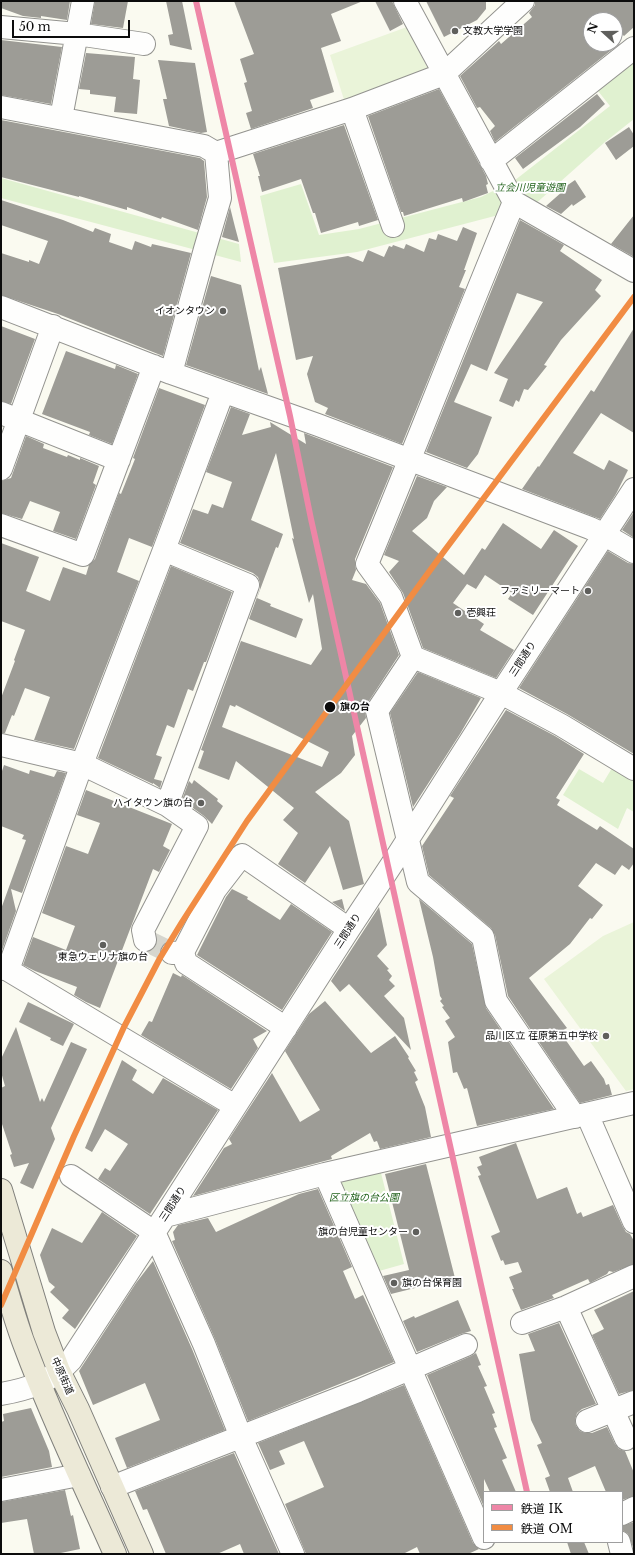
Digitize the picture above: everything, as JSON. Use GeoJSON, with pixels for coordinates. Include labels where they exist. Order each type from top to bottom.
{"type":"FeatureCollection","features":[{"type":"Feature","properties":{"kind":"main road","name":"中原街道"},"geometry":{"type":"LineString","coordinates":[[1,1190],[44,1332],[58,1371],[78,1410],[142,1554]]}},
{"type":"Feature","properties":{"kind":"main road"},"geometry":{"type":"LineString","coordinates":[[1,1271],[16,1323],[40,1384],[115,1554]]}},
{"type":"Feature","properties":{"kind":"street"},"geometry":{"type":"LineString","coordinates":[[61,118],[83,1]]}},
{"type":"Feature","properties":{"kind":"street"},"geometry":{"type":"LineString","coordinates":[[405,1],[514,202],[634,271]]}},
{"type":"Feature","properties":{"kind":"street"},"geometry":{"type":"LineString","coordinates":[[1,107],[204,146],[216,153],[352,109],[444,74],[523,1]]}},
{"type":"Feature","properties":{"kind":"street"},"geometry":{"type":"LineString","coordinates":[[1,27],[77,34],[144,44]]}},
{"type":"Feature","properties":{"kind":"street"},"geometry":{"type":"LineString","coordinates":[[491,161],[634,48]]}},
{"type":"Feature","properties":{"kind":"street"},"geometry":{"type":"LineString","coordinates":[[352,109],[394,226]]}},
{"type":"Feature","properties":{"kind":"street"},"geometry":{"type":"LineString","coordinates":[[1,524],[83,555],[119,460],[163,370],[205,249],[220,198],[216,153]]}},
{"type":"Feature","properties":{"kind":"street"},"geometry":{"type":"LineString","coordinates":[[514,202],[458,336],[410,460],[367,564],[391,597],[413,657],[501,693],[561,725],[634,769]]}},
{"type":"Feature","properties":{"kind":"street"},"geometry":{"type":"LineString","coordinates":[[1,307],[163,370],[318,425],[605,535],[634,552]]}},
{"type":"Feature","properties":{"kind":"street"},"geometry":{"type":"LineString","coordinates":[[1,468],[10,416],[53,326]]}},
{"type":"Feature","properties":{"kind":"street"},"geometry":{"type":"LineString","coordinates":[[222,392],[164,550],[4,969],[235,1106]]}},
{"type":"Feature","properties":{"kind":"street"},"geometry":{"type":"LineString","coordinates":[[10,416],[119,460]]}},
{"type":"Feature","properties":{"kind":"street","name":"三間通り"},"geometry":{"type":"LineString","coordinates":[[1,1394],[40,1384],[71,1360],[634,489]]}},
{"type":"Feature","properties":{"kind":"street"},"geometry":{"type":"LineString","coordinates":[[164,550],[248,585],[168,806]]}},
{"type":"Feature","properties":{"kind":"street"},"geometry":{"type":"LineString","coordinates":[[413,657],[377,711],[418,882],[483,937],[496,1001],[581,1116],[634,1222]]}},
{"type":"Feature","properties":{"kind":"street"},"geometry":{"type":"LineString","coordinates":[[1,745],[82,764],[168,806],[197,826],[143,930],[145,940]]}},
{"type":"Feature","properties":{"kind":"street"},"geometry":{"type":"LineString","coordinates":[[286,1028],[186,963],[178,952],[215,890],[242,855],[349,929]]}},
{"type":"Feature","properties":{"kind":"street"},"geometry":{"type":"LineString","coordinates":[[160,1224],[325,1174],[634,1103]]}},
{"type":"Feature","properties":{"kind":"street"},"geometry":{"type":"LineString","coordinates":[[325,1174],[483,1536]]}},
{"type":"Feature","properties":{"kind":"street"},"geometry":{"type":"LineString","coordinates":[[71,1176],[160,1224],[241,1437],[293,1554]]}},
{"type":"Feature","properties":{"kind":"street"},"geometry":{"type":"LineString","coordinates":[[522,1323],[566,1307],[634,1276]]}},
{"type":"Feature","properties":{"kind":"street"},"geometry":{"type":"LineString","coordinates":[[566,1307],[626,1439]]}},
{"type":"Feature","properties":{"kind":"street"},"geometry":{"type":"LineString","coordinates":[[112,1487],[410,1370],[466,1345]]}},
{"type":"Feature","properties":{"kind":"street"},"geometry":{"type":"LineString","coordinates":[[587,1421],[634,1402]]}},
{"type":"Feature","properties":{"kind":"street"},"geometry":{"type":"LineString","coordinates":[[1,1490],[80,1475]]}},
{"type":"Feature","properties":{"kind":"street"},"geometry":{"type":"LineString","coordinates":[[623,1514],[634,1508]]}},
{"type":"Feature","properties":{"kind":"street"},"geometry":{"type":"LineString","coordinates":[[486,1543],[491,1554]]}},
{"type":"Feature","properties":{"kind":"street"},"geometry":{"type":"LineString","coordinates":[[619,1543],[622,1554]]}},
{"type":"Feature","properties":{"kind":"green space"},"geometry":{"type":"Polygon","coordinates":[[[407,27],[429,71],[345,103],[330,55],[407,27]]]}},
{"type":"Feature","properties":{"kind":"green space","name":"立会川児童遊園"},"geometry":{"type":"Polygon","coordinates":[[[629,57],[634,62],[634,119],[605,142],[533,206],[357,252],[274,263],[260,196],[301,184],[319,235],[359,229],[481,197],[510,184],[610,106],[594,86],[629,57]]]}},
{"type":"Feature","properties":{"kind":"green space"},"geometry":{"type":"Polygon","coordinates":[[[1,178],[239,244],[241,262],[1,198],[1,178]]]}},
{"type":"Feature","properties":{"kind":"green space"},"geometry":{"type":"Polygon","coordinates":[[[615,763],[634,774],[634,812],[627,808],[618,829],[563,795],[579,769],[603,783],[615,763]]]}},
{"type":"Feature","properties":{"kind":"green space","name":"品川区立 荏原第五中学校"},"geometry":{"type":"Polygon","coordinates":[[[634,922],[634,1089],[626,1091],[544,979],[603,936],[634,922]]]}},
{"type":"Feature","properties":{"kind":"green space","name":"区立旗の台公園"},"geometry":{"type":"Polygon","coordinates":[[[380,1169],[404,1264],[372,1273],[332,1179],[380,1169]]]}},
{"type":"Feature","properties":{"kind":"building"},"geometry":{"type":"Polygon","coordinates":[[[1,1],[70,1],[67,20],[41,16],[41,18],[23,16],[1,8],[1,1]]]}},
{"type":"Feature","properties":{"kind":"building"},"geometry":{"type":"Polygon","coordinates":[[[95,1],[128,1],[123,28],[91,24],[95,1]]]}},
{"type":"Feature","properties":{"kind":"building"},"geometry":{"type":"Polygon","coordinates":[[[166,1],[182,1],[192,50],[170,45],[168,35],[173,34],[166,1]]]}},
{"type":"Feature","properties":{"kind":"building"},"geometry":{"type":"Polygon","coordinates":[[[234,1],[363,1],[331,14],[341,41],[321,48],[334,92],[310,100],[313,108],[251,129],[246,113],[252,111],[244,83],[247,82],[240,59],[254,54],[234,1]]]}},
{"type":"Feature","properties":{"kind":"building"},"geometry":{"type":"Polygon","coordinates":[[[375,1],[392,1],[403,24],[390,31],[375,1]]]}},
{"type":"Feature","properties":{"kind":"building"},"geometry":{"type":"Polygon","coordinates":[[[426,1],[486,1],[486,9],[477,20],[444,37],[426,1]]]}},
{"type":"Feature","properties":{"kind":"building"},"geometry":{"type":"Polygon","coordinates":[[[535,1],[634,1],[634,27],[624,36],[623,12],[583,12],[583,52],[609,52],[495,142],[490,131],[495,126],[480,107],[477,108],[460,76],[499,41],[501,44],[532,17],[529,13],[535,5],[535,1]]]}},
{"type":"Feature","properties":{"kind":"building"},"geometry":{"type":"Polygon","coordinates":[[[1,40],[62,47],[51,104],[1,95],[1,40]]]}},
{"type":"Feature","properties":{"kind":"building"},"geometry":{"type":"Polygon","coordinates":[[[86,53],[135,57],[133,79],[140,80],[137,114],[114,112],[116,97],[90,94],[90,90],[79,89],[86,53]]]}},
{"type":"Feature","properties":{"kind":"building"},"geometry":{"type":"Polygon","coordinates":[[[158,60],[195,63],[207,132],[201,133],[169,126],[163,99],[167,99],[158,60]]]}},
{"type":"Feature","properties":{"kind":"building"},"geometry":{"type":"Polygon","coordinates":[[[439,89],[486,176],[488,193],[463,202],[462,198],[404,216],[403,212],[401,212],[368,116],[439,89]]]}},
{"type":"Feature","properties":{"kind":"building"},"geometry":{"type":"Polygon","coordinates":[[[597,94],[605,104],[580,127],[523,169],[515,158],[597,94]]]}},
{"type":"Feature","properties":{"kind":"building"},"geometry":{"type":"Polygon","coordinates":[[[1,120],[200,158],[204,161],[207,197],[198,230],[162,217],[161,219],[127,207],[127,210],[79,196],[1,177],[1,120]]]}},
{"type":"Feature","properties":{"kind":"building"},"geometry":{"type":"Polygon","coordinates":[[[344,125],[378,220],[359,226],[358,222],[321,233],[315,213],[313,213],[301,179],[262,192],[258,176],[260,176],[253,154],[344,125]]]}},
{"type":"Feature","properties":{"kind":"building"},"geometry":{"type":"Polygon","coordinates":[[[629,127],[634,135],[634,146],[616,160],[605,143],[629,127]]]}},
{"type":"Feature","properties":{"kind":"building"},"geometry":{"type":"Polygon","coordinates":[[[575,180],[586,197],[573,206],[572,204],[561,214],[546,206],[563,191],[562,189],[575,180]]]}},
{"type":"Feature","properties":{"kind":"building"},"geometry":{"type":"Polygon","coordinates":[[[1,200],[63,220],[93,232],[95,228],[111,234],[109,242],[132,250],[135,241],[151,247],[152,244],[191,253],[163,356],[58,314],[1,295],[1,253],[39,264],[48,241],[1,225],[1,200]]]}},
{"type":"Feature","properties":{"kind":"building"},"geometry":{"type":"Polygon","coordinates":[[[230,207],[235,227],[239,242],[222,237],[230,207]]]}},
{"type":"Feature","properties":{"kind":"building"},"geometry":{"type":"Polygon","coordinates":[[[634,215],[634,257],[611,244],[634,215]]]}},
{"type":"Feature","properties":{"kind":"building"},"geometry":{"type":"Polygon","coordinates":[[[520,220],[564,245],[560,251],[602,280],[595,290],[601,296],[561,340],[544,365],[547,366],[528,390],[524,389],[519,402],[516,400],[513,407],[499,401],[508,379],[494,373],[543,302],[517,293],[487,371],[471,364],[454,402],[492,417],[478,454],[467,468],[426,452],[520,220]]]}},
{"type":"Feature","properties":{"kind":"building"},"geometry":{"type":"Polygon","coordinates":[[[463,227],[477,233],[464,270],[466,270],[459,287],[465,289],[402,444],[325,414],[328,408],[315,402],[307,374],[313,356],[296,360],[278,268],[348,256],[363,262],[368,250],[384,257],[389,246],[392,247],[393,245],[404,249],[406,244],[424,252],[429,238],[436,240],[438,234],[457,241],[463,227]]]}},
{"type":"Feature","properties":{"kind":"building","name":"イオンタウン"},"geometry":{"type":"Polygon","coordinates":[[[211,276],[241,285],[259,371],[261,367],[268,394],[186,365],[211,276]]]}},
{"type":"Feature","properties":{"kind":"building"},"geometry":{"type":"Polygon","coordinates":[[[1,326],[35,339],[11,404],[1,401],[1,326]]]}},
{"type":"Feature","properties":{"kind":"building"},"geometry":{"type":"Polygon","coordinates":[[[634,328],[634,433],[601,413],[573,453],[604,470],[609,460],[628,470],[616,494],[600,519],[522,489],[538,466],[539,467],[591,390],[594,392],[634,328]]]}},
{"type":"Feature","properties":{"kind":"building"},"geometry":{"type":"Polygon","coordinates":[[[66,351],[115,369],[116,365],[138,374],[112,444],[89,435],[90,432],[42,414],[66,351]]]}},
{"type":"Feature","properties":{"kind":"building"},"geometry":{"type":"Polygon","coordinates":[[[159,388],[205,405],[152,547],[129,538],[117,572],[139,581],[74,749],[34,740],[50,697],[25,688],[14,716],[12,715],[5,733],[1,733],[1,698],[25,630],[1,621],[1,543],[39,557],[26,591],[50,601],[63,567],[86,575],[89,565],[95,559],[119,493],[121,494],[135,459],[133,458],[159,388]]]}},
{"type":"Feature","properties":{"kind":"building"},"geometry":{"type":"Polygon","coordinates":[[[231,407],[250,414],[242,435],[271,427],[270,422],[306,444],[304,433],[393,467],[355,559],[356,570],[352,580],[366,584],[380,603],[399,655],[367,704],[365,709],[366,718],[352,736],[355,755],[341,773],[315,792],[349,821],[364,884],[343,890],[330,846],[305,883],[278,864],[298,833],[283,820],[294,808],[236,761],[229,780],[198,768],[204,751],[201,750],[241,641],[311,665],[322,649],[313,594],[309,603],[292,538],[294,539],[276,453],[251,520],[283,534],[278,548],[276,547],[257,598],[271,604],[270,606],[303,619],[296,638],[249,619],[260,589],[258,577],[253,573],[180,543],[193,509],[208,514],[212,504],[223,508],[232,482],[206,472],[231,407]],[[230,705],[222,727],[322,767],[329,752],[236,705],[235,707],[230,705]]]}},
{"type":"Feature","properties":{"kind":"building"},"geometry":{"type":"Polygon","coordinates":[[[26,436],[44,444],[43,448],[67,457],[68,455],[80,460],[80,458],[99,466],[93,483],[96,485],[76,539],[53,531],[60,512],[30,501],[22,519],[1,513],[1,481],[11,478],[26,436]]]}},
{"type":"Feature","properties":{"kind":"building"},"geometry":{"type":"Polygon","coordinates":[[[417,476],[447,487],[434,501],[427,518],[412,531],[464,575],[482,548],[485,550],[503,523],[541,549],[554,530],[578,546],[533,615],[508,599],[512,593],[485,575],[476,589],[467,584],[453,603],[484,624],[480,630],[514,650],[496,678],[423,648],[403,593],[389,572],[399,561],[384,555],[417,476]]]}},
{"type":"Feature","properties":{"kind":"building"},"geometry":{"type":"Polygon","coordinates":[[[634,512],[634,538],[622,530],[634,512]]]}},
{"type":"Feature","properties":{"kind":"building"},"geometry":{"type":"Polygon","coordinates":[[[608,551],[628,563],[634,564],[634,754],[567,714],[519,688],[608,551]]]}},
{"type":"Feature","properties":{"kind":"building"},"geometry":{"type":"Polygon","coordinates":[[[171,566],[232,592],[206,662],[204,662],[193,691],[188,689],[174,728],[167,725],[156,755],[162,757],[154,779],[162,781],[160,788],[153,783],[98,758],[171,566]]]}},
{"type":"Feature","properties":{"kind":"building"},"geometry":{"type":"Polygon","coordinates":[[[418,672],[481,698],[460,734],[413,807],[390,713],[418,672]]]}},
{"type":"Feature","properties":{"kind":"building"},"geometry":{"type":"Polygon","coordinates":[[[506,710],[555,736],[584,754],[556,798],[560,800],[557,805],[597,830],[600,826],[634,849],[634,863],[629,870],[622,865],[615,875],[596,863],[578,886],[603,905],[592,919],[590,918],[570,944],[529,978],[567,1028],[560,1032],[584,1066],[591,1061],[604,1079],[606,1085],[609,1084],[612,1095],[580,1103],[508,996],[495,935],[491,928],[429,875],[422,846],[454,798],[450,796],[506,710]]]}},
{"type":"Feature","properties":{"kind":"building"},"geometry":{"type":"Polygon","coordinates":[[[4,765],[29,774],[30,770],[54,777],[57,771],[66,773],[22,893],[11,889],[16,911],[1,953],[1,909],[26,840],[22,839],[24,835],[1,826],[1,774],[4,765]]]}},
{"type":"Feature","properties":{"kind":"building","name":"ハイタウン旗の台"},"geometry":{"type":"Polygon","coordinates":[[[194,780],[218,799],[217,801],[223,806],[212,824],[204,816],[182,800],[189,781],[192,784],[194,780]]]}},
{"type":"Feature","properties":{"kind":"building"},"geometry":{"type":"Polygon","coordinates":[[[86,790],[172,824],[163,846],[170,850],[159,872],[153,869],[100,1008],[74,995],[77,987],[23,965],[33,937],[66,950],[75,926],[42,913],[66,846],[88,854],[100,823],[77,815],[86,790]]]}},
{"type":"Feature","properties":{"kind":"building"},"geometry":{"type":"Polygon","coordinates":[[[232,889],[248,897],[247,899],[280,920],[291,904],[332,932],[282,1010],[197,955],[226,897],[232,889]]]}},
{"type":"Feature","properties":{"kind":"building"},"geometry":{"type":"Polygon","coordinates":[[[342,899],[345,911],[332,902],[342,899]]]}},
{"type":"Feature","properties":{"kind":"building"},"geometry":{"type":"Polygon","coordinates":[[[419,899],[472,944],[486,1008],[554,1109],[477,1126],[467,1088],[464,1089],[457,1072],[453,1073],[448,1042],[455,1037],[445,1021],[450,1018],[442,1007],[444,1006],[440,1001],[442,999],[440,996],[433,957],[419,899]]]}},
{"type":"Feature","properties":{"kind":"building"},"geometry":{"type":"Polygon","coordinates":[[[379,907],[387,945],[377,956],[389,969],[387,970],[392,976],[389,980],[395,986],[384,996],[404,1018],[411,1050],[349,984],[340,992],[331,981],[379,907]]]}},
{"type":"Feature","properties":{"kind":"building"},"geometry":{"type":"Polygon","coordinates":[[[173,973],[181,977],[182,975],[267,1031],[253,1039],[258,1048],[231,1089],[141,1035],[149,1021],[152,1022],[173,973]]]}},
{"type":"Feature","properties":{"kind":"building"},"geometry":{"type":"Polygon","coordinates":[[[325,1001],[371,1053],[395,1036],[409,1057],[408,1058],[416,1071],[414,1072],[418,1080],[415,1082],[425,1107],[431,1137],[380,1149],[377,1141],[374,1142],[370,1133],[331,1156],[332,1159],[193,1196],[224,1148],[232,1144],[229,1139],[272,1073],[300,1122],[320,1110],[285,1051],[309,1014],[325,1001]]]}},
{"type":"Feature","properties":{"kind":"building"},"geometry":{"type":"Polygon","coordinates":[[[28,1002],[74,1024],[63,1046],[50,1040],[51,1038],[19,1022],[28,1002]]]}},
{"type":"Feature","properties":{"kind":"building"},"geometry":{"type":"Polygon","coordinates":[[[16,1027],[40,1102],[42,1098],[44,1102],[71,1042],[87,1049],[51,1128],[55,1139],[33,1189],[20,1183],[29,1163],[14,1167],[10,1155],[12,1154],[1,1121],[1,1088],[5,1086],[1,1072],[1,1059],[16,1027]]]}},
{"type":"Feature","properties":{"kind":"building"},"geometry":{"type":"Polygon","coordinates":[[[122,1060],[137,1070],[132,1080],[153,1094],[163,1078],[218,1110],[150,1214],[98,1179],[105,1168],[110,1171],[128,1144],[105,1129],[92,1152],[85,1148],[122,1060]]]}},
{"type":"Feature","properties":{"kind":"building"},"geometry":{"type":"Polygon","coordinates":[[[516,1143],[537,1199],[567,1187],[577,1214],[581,1212],[583,1217],[613,1205],[623,1227],[634,1241],[634,1264],[613,1272],[609,1271],[607,1274],[590,1283],[588,1279],[552,1295],[554,1298],[521,1310],[512,1289],[514,1289],[509,1277],[522,1272],[518,1262],[505,1265],[503,1260],[501,1261],[491,1236],[500,1232],[478,1176],[481,1175],[477,1167],[482,1165],[479,1157],[516,1143]]]}},
{"type":"Feature","properties":{"kind":"building"},"geometry":{"type":"Polygon","coordinates":[[[426,1164],[455,1278],[391,1294],[383,1276],[409,1270],[385,1174],[426,1164]]]}},
{"type":"Feature","properties":{"kind":"building"},"geometry":{"type":"Polygon","coordinates":[[[318,1189],[352,1267],[343,1271],[355,1299],[363,1295],[394,1362],[248,1421],[215,1339],[172,1241],[175,1240],[173,1232],[178,1225],[208,1218],[216,1232],[299,1194],[318,1189]]]}},
{"type":"Feature","properties":{"kind":"building"},"geometry":{"type":"Polygon","coordinates":[[[102,1212],[137,1236],[75,1329],[62,1318],[69,1310],[50,1292],[55,1287],[49,1282],[40,1255],[52,1228],[82,1243],[102,1212]]]}},
{"type":"Feature","properties":{"kind":"building"},"geometry":{"type":"Polygon","coordinates":[[[153,1261],[192,1349],[225,1430],[127,1468],[115,1438],[160,1420],[145,1383],[93,1405],[79,1371],[136,1283],[153,1261]]]}},
{"type":"Feature","properties":{"kind":"building"},"geometry":{"type":"Polygon","coordinates":[[[634,1291],[634,1390],[619,1394],[592,1335],[604,1329],[594,1310],[634,1291]]]}},
{"type":"Feature","properties":{"kind":"building"},"geometry":{"type":"Polygon","coordinates":[[[458,1300],[471,1331],[417,1352],[403,1321],[414,1316],[415,1318],[458,1300]]]}},
{"type":"Feature","properties":{"kind":"building"},"geometry":{"type":"Polygon","coordinates":[[[559,1323],[596,1404],[582,1409],[577,1413],[575,1420],[576,1426],[580,1431],[586,1433],[592,1433],[607,1427],[615,1444],[619,1449],[625,1451],[634,1473],[634,1496],[623,1500],[623,1491],[606,1491],[595,1466],[568,1478],[573,1491],[550,1491],[545,1478],[550,1476],[537,1445],[542,1443],[531,1420],[519,1354],[535,1351],[528,1334],[559,1323]]]}},
{"type":"Feature","properties":{"kind":"building"},"geometry":{"type":"Polygon","coordinates":[[[476,1353],[481,1365],[478,1366],[487,1386],[484,1387],[495,1413],[492,1414],[497,1427],[494,1428],[507,1458],[502,1460],[516,1491],[490,1491],[484,1479],[483,1505],[427,1375],[476,1353]]]}},
{"type":"Feature","properties":{"kind":"building"},"geometry":{"type":"Polygon","coordinates":[[[404,1385],[473,1543],[479,1549],[468,1554],[420,1554],[417,1547],[403,1554],[306,1554],[285,1504],[324,1487],[304,1441],[279,1451],[285,1464],[270,1470],[258,1443],[404,1385]]]}},
{"type":"Feature","properties":{"kind":"building"},"geometry":{"type":"Polygon","coordinates":[[[31,1408],[49,1451],[52,1467],[1,1477],[1,1422],[4,1421],[3,1414],[31,1408]]]}},
{"type":"Feature","properties":{"kind":"building"},"geometry":{"type":"Polygon","coordinates":[[[234,1453],[279,1554],[244,1554],[240,1544],[217,1554],[166,1554],[147,1509],[143,1510],[135,1491],[234,1453]]]}},
{"type":"Feature","properties":{"kind":"building"},"geometry":{"type":"Polygon","coordinates":[[[65,1490],[71,1516],[73,1515],[80,1549],[56,1554],[34,1554],[27,1519],[1,1523],[1,1502],[65,1490]]]}},
{"type":"Feature","properties":{"kind":"building"},"geometry":{"type":"Polygon","coordinates":[[[634,1522],[634,1550],[628,1534],[623,1531],[623,1526],[634,1522]]]}},
{"type":"Feature","properties":{"kind":"building"},"geometry":{"type":"Polygon","coordinates":[[[567,1543],[584,1543],[589,1554],[571,1554],[567,1543]]]}},
{"type":"Feature","properties":{"kind":"tunnel"},"geometry":{"type":"LineString","coordinates":[[145,940],[172,953]]}},
{"type":"Feature","properties":{"kind":"rail line","name":"IK"},"geometry":{"type":"LineString","coordinates":[[196,1],[290,416],[311,519],[527,1491]]}},
{"type":"Feature","properties":{"kind":"rail line","name":"OM"},"geometry":{"type":"LineString","coordinates":[[1,1305],[74,1136],[124,1027],[160,958],[182,922],[247,821],[442,554],[634,297]]}},
{"type":"Feature","properties":{"kind":"place","name":"文教大学学園"},"geometry":{"type":"Point","coordinates":[455,31]}},
{"type":"Feature","properties":{"kind":"place","name":"イオンタウン"},"geometry":{"type":"Point","coordinates":[223,311]}},
{"type":"Feature","properties":{"kind":"place","name":"ファミリーマート"},"geometry":{"type":"Point","coordinates":[588,591]}},
{"type":"Feature","properties":{"kind":"place","name":"壱興荘"},"geometry":{"type":"Point","coordinates":[458,613]}},
{"type":"Feature","properties":{"kind":"place","name":"旗の台"},"geometry":{"type":"Point","coordinates":[330,707]}},
{"type":"Feature","properties":{"kind":"place","name":"ハイタウン旗の台"},"geometry":{"type":"Point","coordinates":[201,803]}},
{"type":"Feature","properties":{"kind":"place","name":"東急ウェリナ旗の台"},"geometry":{"type":"Point","coordinates":[103,945]}},
{"type":"Feature","properties":{"kind":"place","name":"品川区立 荏原第五中学校"},"geometry":{"type":"Point","coordinates":[606,1036]}},
{"type":"Feature","properties":{"kind":"place","name":"旗の台児童センター"},"geometry":{"type":"Point","coordinates":[416,1232]}},
{"type":"Feature","properties":{"kind":"place","name":"旗の台保育園"},"geometry":{"type":"Point","coordinates":[394,1283]}}]}
